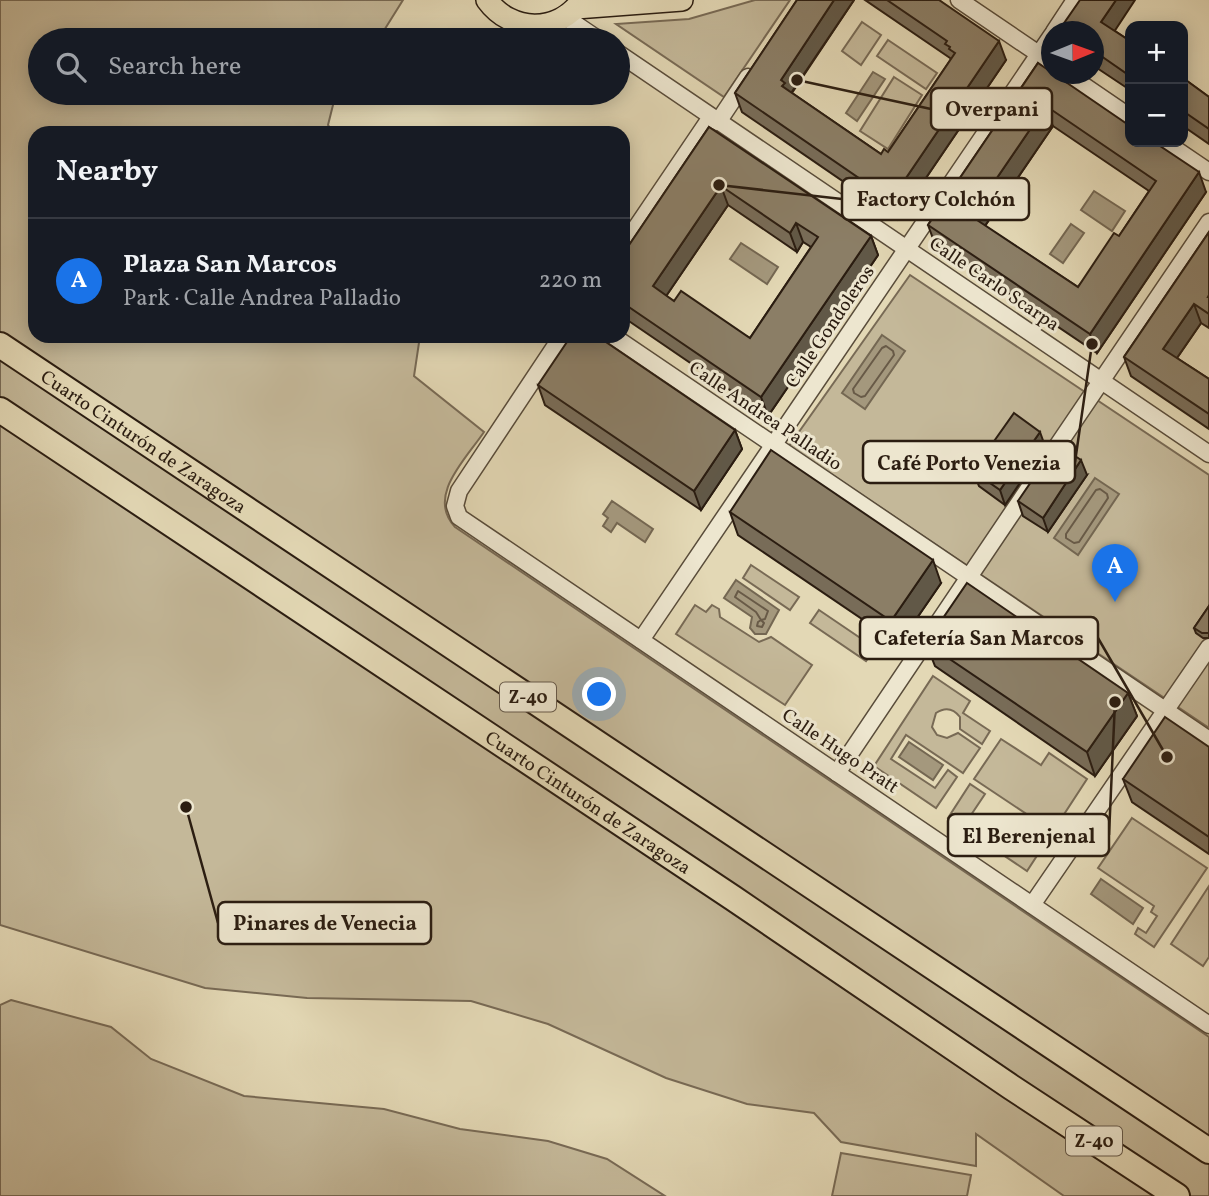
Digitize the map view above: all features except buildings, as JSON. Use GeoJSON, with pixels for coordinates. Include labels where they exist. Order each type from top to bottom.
{"type":"FeatureCollection","features":[{"type":"Feature","properties":{"kind":"highway","name":"Cuarto Cinturón de Zaragoza"},"geometry":{"type":"LineString","coordinates":[[0,345],[1209,1152]]}},
{"type":"Feature","properties":{"kind":"highway","name":"Cuarto Cinturón de Zaragoza"},"geometry":{"type":"LineString","coordinates":[[0,410],[1177,1196]]}},
{"type":"Feature","properties":{"kind":"main road"},"geometry":{"type":"LineString","coordinates":[[486,0],[503,17],[515,23],[543,25],[574,8],[682,0]]}},
{"type":"Feature","properties":{"kind":"street"},"geometry":{"type":"LineString","coordinates":[[959,0],[1041,55]]}},
{"type":"Feature","properties":{"kind":"street","name":"Calle Gondoleros"},"geometry":{"type":"LineString","coordinates":[[1061,21],[1075,0]]}},
{"type":"Feature","properties":{"kind":"street"},"geometry":{"type":"LineString","coordinates":[[574,8],[590,28]]}},
{"type":"Feature","properties":{"kind":"street","name":"Calle Carlo Scarpa"},"geometry":{"type":"LineString","coordinates":[[630,61],[1209,454]]}},
{"type":"Feature","properties":{"kind":"street"},"geometry":{"type":"LineString","coordinates":[[630,237],[756,64]]}},
{"type":"Feature","properties":{"kind":"street","name":"Calle Gondoleros"},"geometry":{"type":"LineString","coordinates":[[641,640],[907,248],[1041,64]]}},
{"type":"Feature","properties":{"kind":"street"},"geometry":{"type":"LineString","coordinates":[[1082,84],[1125,114]]}},
{"type":"Feature","properties":{"kind":"street"},"geometry":{"type":"LineString","coordinates":[[1173,147],[1209,172]]}},
{"type":"Feature","properties":{"kind":"street"},"geometry":{"type":"LineString","coordinates":[[836,773],[1209,222]]}},
{"type":"Feature","properties":{"kind":"street","name":"Calle Hugo Pratt"},"geometry":{"type":"LineString","coordinates":[[557,343],[464,482],[455,498],[458,517],[1209,1025]]}},
{"type":"Feature","properties":{"kind":"street","name":"Calle Andrea Palladio"},"geometry":{"type":"LineString","coordinates":[[623,343],[1209,740]]}},
{"type":"Feature","properties":{"kind":"street"},"geometry":{"type":"LineString","coordinates":[[1032,905],[1209,647]]}},
{"type":"Feature","properties":{"kind":"shaded area"},"geometry":{"type":"Polygon","coordinates":[[[0,0],[403,0],[386,28],[28,28],[28,105],[333,105],[329,126],[28,126],[28,343],[419,343],[414,376],[484,432],[459,466],[447,490],[447,515],[455,527],[1209,1037],[1209,1196],[1064,1196],[976,1134],[976,1166],[841,1142],[814,1113],[747,1104],[666,1078],[548,1024],[471,1001],[307,998],[205,988],[0,925],[0,0]]]}},
{"type":"Feature","properties":{"kind":"shaded area"},"geometry":{"type":"Polygon","coordinates":[[[755,0],[790,0],[724,97],[630,33],[630,28],[622,28],[616,24],[689,19],[755,0]]]}},
{"type":"Feature","properties":{"kind":"shaded area"},"geometry":{"type":"Polygon","coordinates":[[[862,22],[881,35],[861,65],[842,51],[862,22]]]}},
{"type":"Feature","properties":{"kind":"shaded area"},"geometry":{"type":"Polygon","coordinates":[[[888,40],[937,73],[926,89],[877,56],[888,40]]]}},
{"type":"Feature","properties":{"kind":"shaded area"},"geometry":{"type":"Polygon","coordinates":[[[894,77],[922,95],[888,149],[860,131],[894,77]]]}},
{"type":"Feature","properties":{"kind":"shaded area"},"geometry":{"type":"Polygon","coordinates":[[[910,275],[1209,475],[1209,728],[789,446],[910,275]]]}},
{"type":"Feature","properties":{"kind":"shaded area"},"geometry":{"type":"Polygon","coordinates":[[[751,565],[799,597],[790,610],[743,578],[751,565]]]}},
{"type":"Feature","properties":{"kind":"shaded area"},"geometry":{"type":"Polygon","coordinates":[[[695,605],[706,612],[712,605],[719,609],[720,617],[759,642],[771,637],[812,665],[785,705],[676,634],[695,605]]]}},
{"type":"Feature","properties":{"kind":"shaded area"},"geometry":{"type":"Polygon","coordinates":[[[819,610],[875,648],[866,661],[810,623],[819,610]]]}},
{"type":"Feature","properties":{"kind":"shaded area"},"geometry":{"type":"Polygon","coordinates":[[[933,676],[970,701],[963,713],[990,731],[982,744],[960,729],[960,717],[955,712],[946,709],[936,713],[932,727],[937,735],[947,738],[958,733],[980,748],[963,773],[906,735],[891,759],[935,788],[948,770],[957,777],[936,808],[874,766],[933,676]]]}},
{"type":"Feature","properties":{"kind":"shaded area"},"geometry":{"type":"Polygon","coordinates":[[[1001,739],[1041,765],[1049,753],[1087,779],[1027,871],[948,818],[970,784],[985,794],[971,815],[1017,845],[1034,819],[974,779],[1001,739]]]}},
{"type":"Feature","properties":{"kind":"shaded area"},"geometry":{"type":"Polygon","coordinates":[[[1132,818],[1207,868],[1154,947],[1135,934],[1138,928],[1146,933],[1157,916],[1151,912],[1154,906],[1098,868],[1132,818]]]}},
{"type":"Feature","properties":{"kind":"shaded area"},"geometry":{"type":"Polygon","coordinates":[[[1209,886],[1209,957],[1203,966],[1171,944],[1209,886]]]}},
{"type":"Feature","properties":{"kind":"shaded area"},"geometry":{"type":"Polygon","coordinates":[[[11,1000],[111,1027],[151,1059],[244,1096],[384,1109],[460,1129],[548,1141],[607,1159],[665,1196],[0,1196],[0,1005],[11,1000]]]}},
{"type":"Feature","properties":{"kind":"shaded area"},"geometry":{"type":"Polygon","coordinates":[[[841,1153],[971,1175],[967,1196],[832,1196],[841,1153]]]}},
{"type":"Feature","properties":{"kind":"water"},"geometry":{"type":"Polygon","coordinates":[[[873,72],[885,79],[857,121],[846,113],[873,72]]]}},
{"type":"Feature","properties":{"kind":"water"},"geometry":{"type":"Polygon","coordinates":[[[1094,191],[1125,211],[1112,231],[1081,210],[1094,191]]]}},
{"type":"Feature","properties":{"kind":"water"},"geometry":{"type":"Polygon","coordinates":[[[1071,224],[1084,233],[1063,263],[1050,254],[1071,224]]]}},
{"type":"Feature","properties":{"kind":"water"},"geometry":{"type":"Polygon","coordinates":[[[741,243],[778,267],[767,284],[730,259],[741,243]]]}},
{"type":"Feature","properties":{"kind":"water"},"geometry":{"type":"Polygon","coordinates":[[[882,335],[905,351],[865,409],[842,393],[882,335]]]}},
{"type":"Feature","properties":{"kind":"water"},"geometry":{"type":"Polygon","coordinates":[[[1095,478],[1119,494],[1078,555],[1054,538],[1095,478]]]}},
{"type":"Feature","properties":{"kind":"water"},"geometry":{"type":"Polygon","coordinates":[[[612,501],[653,529],[645,542],[617,523],[611,532],[603,526],[608,518],[603,514],[612,501]]]}},
{"type":"Feature","properties":{"kind":"water"},"geometry":{"type":"Polygon","coordinates":[[[736,580],[779,610],[766,634],[755,634],[750,628],[752,617],[724,598],[736,580]]]}},
{"type":"Feature","properties":{"kind":"water"},"geometry":{"type":"Polygon","coordinates":[[[909,742],[943,765],[933,780],[899,757],[909,742]]]}},
{"type":"Feature","properties":{"kind":"water"},"geometry":{"type":"Polygon","coordinates":[[[1101,879],[1143,908],[1133,924],[1091,894],[1101,879]]]}},
{"type":"Feature","properties":{"kind":"place","name":"Overpani"},"geometry":{"type":"Point","coordinates":[797,80]}},
{"type":"Feature","properties":{"kind":"place","name":"Factory Colchón"},"geometry":{"type":"Point","coordinates":[719,185]}},
{"type":"Feature","properties":{"kind":"place","name":"Café Porto Venezia"},"geometry":{"type":"Point","coordinates":[1092,344]}},
{"type":"Feature","properties":{"kind":"place","name":"Plaza San Marcos"},"geometry":{"type":"Point","coordinates":[1115,602]}},
{"type":"Feature","properties":{"kind":"place","name":"El Berenjenal"},"geometry":{"type":"Point","coordinates":[1115,702]}},
{"type":"Feature","properties":{"kind":"place","name":"Cafetería San Marcos"},"geometry":{"type":"Point","coordinates":[1167,757]}},
{"type":"Feature","properties":{"kind":"place","name":"Pinares de Venecia"},"geometry":{"type":"Point","coordinates":[186,807]}}]}
